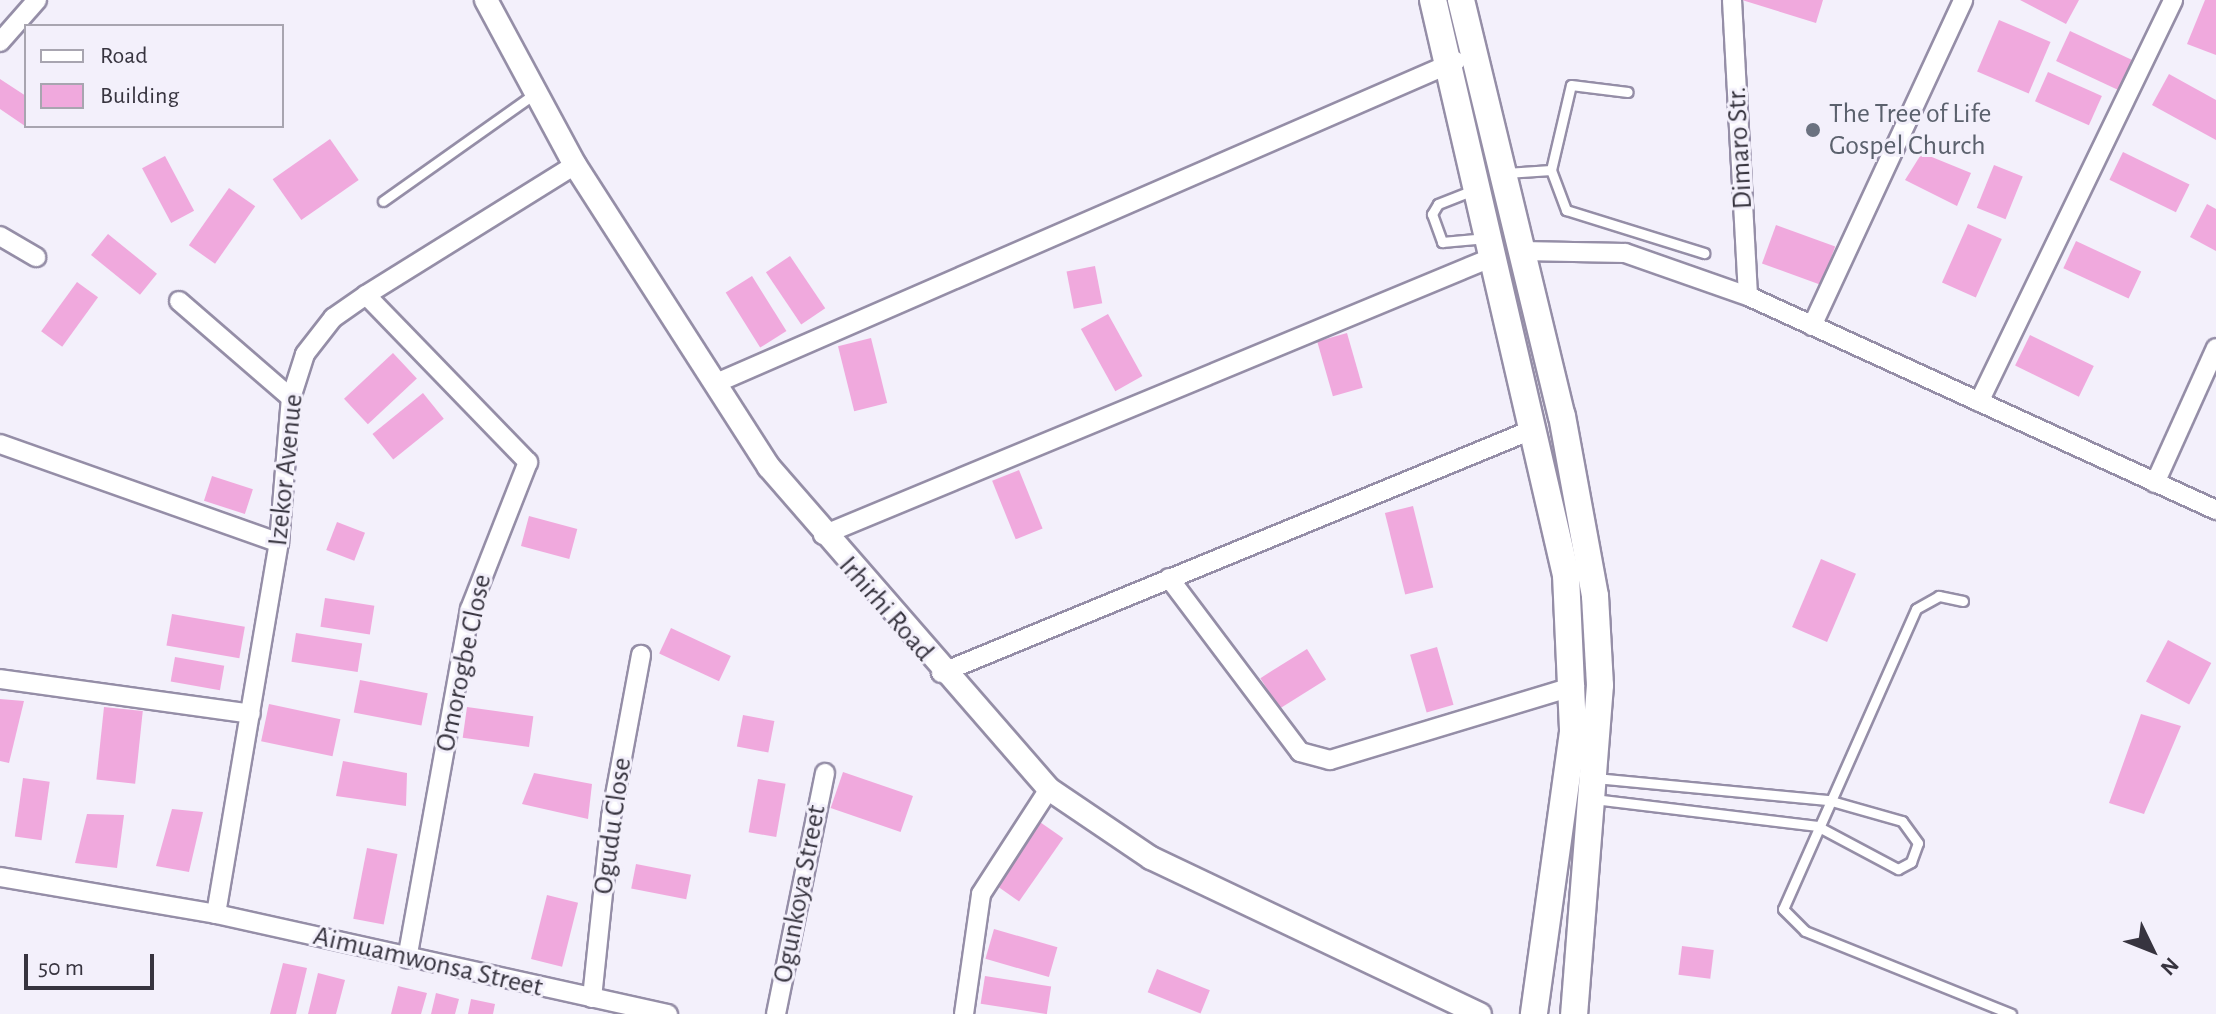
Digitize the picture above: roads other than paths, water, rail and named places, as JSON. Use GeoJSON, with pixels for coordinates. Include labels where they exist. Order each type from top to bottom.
{"type":"FeatureCollection","features":[{"type":"Feature","properties":{"kind":"main road"},"geometry":{"type":"LineString","coordinates":[[1433,0],[1461,59],[1503,174],[1595,596],[1600,685],[1574,1014]]}},
{"type":"Feature","properties":{"kind":"main road"},"geometry":{"type":"LineString","coordinates":[[1461,0],[1461,59],[1479,188],[1566,575],[1575,686],[1534,1014]]}},
{"type":"Feature","properties":{"kind":"street"},"geometry":{"type":"LineString","coordinates":[[0,42],[37,0]]}},
{"type":"Feature","properties":{"kind":"street","name":"Irhirhi Road"},"geometry":{"type":"LineString","coordinates":[[486,0],[575,165],[714,384],[823,535],[941,673],[1049,789],[1151,858],[1480,1014]]}},
{"type":"Feature","properties":{"kind":"street","name":"Dimaro Str."},"geometry":{"type":"LineString","coordinates":[[1732,0],[1748,296]]}},
{"type":"Feature","properties":{"kind":"street"},"geometry":{"type":"LineString","coordinates":[[1812,326],[1963,0]]}},
{"type":"Feature","properties":{"kind":"street"},"geometry":{"type":"LineString","coordinates":[[1979,402],[2173,0]]}},
{"type":"Feature","properties":{"kind":"street"},"geometry":{"type":"LineString","coordinates":[[714,384],[1461,59]]}},
{"type":"Feature","properties":{"kind":"street","name":"Izekor Avenue"},"geometry":{"type":"LineString","coordinates":[[216,914],[279,543],[291,398],[305,354],[333,318],[575,165]]}},
{"type":"Feature","properties":{"kind":"street"},"geometry":{"type":"LineString","coordinates":[[0,236],[36,257]]}},
{"type":"Feature","properties":{"kind":"street"},"geometry":{"type":"LineString","coordinates":[[823,535],[1491,248]]}},
{"type":"Feature","properties":{"kind":"street"},"geometry":{"type":"LineString","coordinates":[[1522,251],[1625,253],[1748,296],[2216,510]]}},
{"type":"Feature","properties":{"kind":"street","name":"Omorogbe Close"},"geometry":{"type":"LineString","coordinates":[[366,295],[528,462],[470,609],[407,958]]}},
{"type":"Feature","properties":{"kind":"street"},"geometry":{"type":"LineString","coordinates":[[179,301],[291,398]]}},
{"type":"Feature","properties":{"kind":"street"},"geometry":{"type":"LineString","coordinates":[[2155,483],[2216,348]]}},
{"type":"Feature","properties":{"kind":"street"},"geometry":{"type":"LineString","coordinates":[[941,673],[1534,429]]}},
{"type":"Feature","properties":{"kind":"street"},"geometry":{"type":"LineString","coordinates":[[0,444],[279,543]]}},
{"type":"Feature","properties":{"kind":"street"},"geometry":{"type":"LineString","coordinates":[[1169,578],[1300,752],[1330,760],[1575,686]]}},
{"type":"Feature","properties":{"kind":"street","name":"Ogudu Close"},"geometry":{"type":"LineString","coordinates":[[592,998],[611,817],[641,655]]}},
{"type":"Feature","properties":{"kind":"street"},"geometry":{"type":"LineString","coordinates":[[0,679],[251,714]]}},
{"type":"Feature","properties":{"kind":"street","name":"Ogunkoya Street"},"geometry":{"type":"LineString","coordinates":[[776,1014],[825,773]]}},
{"type":"Feature","properties":{"kind":"street"},"geometry":{"type":"LineString","coordinates":[[964,1014],[981,894],[1049,789]]}},
{"type":"Feature","properties":{"kind":"street","name":"Aimuamwonsa Street"},"geometry":{"type":"LineString","coordinates":[[0,877],[216,914],[668,1014]]}},
{"type":"Feature","properties":{"kind":"lane"},"geometry":{"type":"LineString","coordinates":[[1628,92],[1571,85],[1551,170],[1566,210],[1704,253]]}},
{"type":"Feature","properties":{"kind":"lane"},"geometry":{"type":"LineString","coordinates":[[383,201],[536,92]]}},
{"type":"Feature","properties":{"kind":"lane"},"geometry":{"type":"LineString","coordinates":[[1503,174],[1551,170]]}},
{"type":"Feature","properties":{"kind":"lane"},"geometry":{"type":"LineString","coordinates":[[1479,188],[1438,204],[1432,214],[1442,242],[1491,248]]}},
{"type":"Feature","properties":{"kind":"lane"},"geometry":{"type":"LineString","coordinates":[[1963,601],[1939,596],[1916,609],[1783,898],[1791,921],[2011,1014]]}},
{"type":"Feature","properties":{"kind":"lane"},"geometry":{"type":"LineString","coordinates":[[1592,788],[1828,800],[1902,821],[1916,835],[1915,854],[1905,867],[1891,867],[1817,826],[1592,788]]}},
{"type":"Feature","properties":{"kind":"place","name":"The Tree of Life Gospel Church"},"geometry":{"type":"Point","coordinates":[1813,130]}}]}
